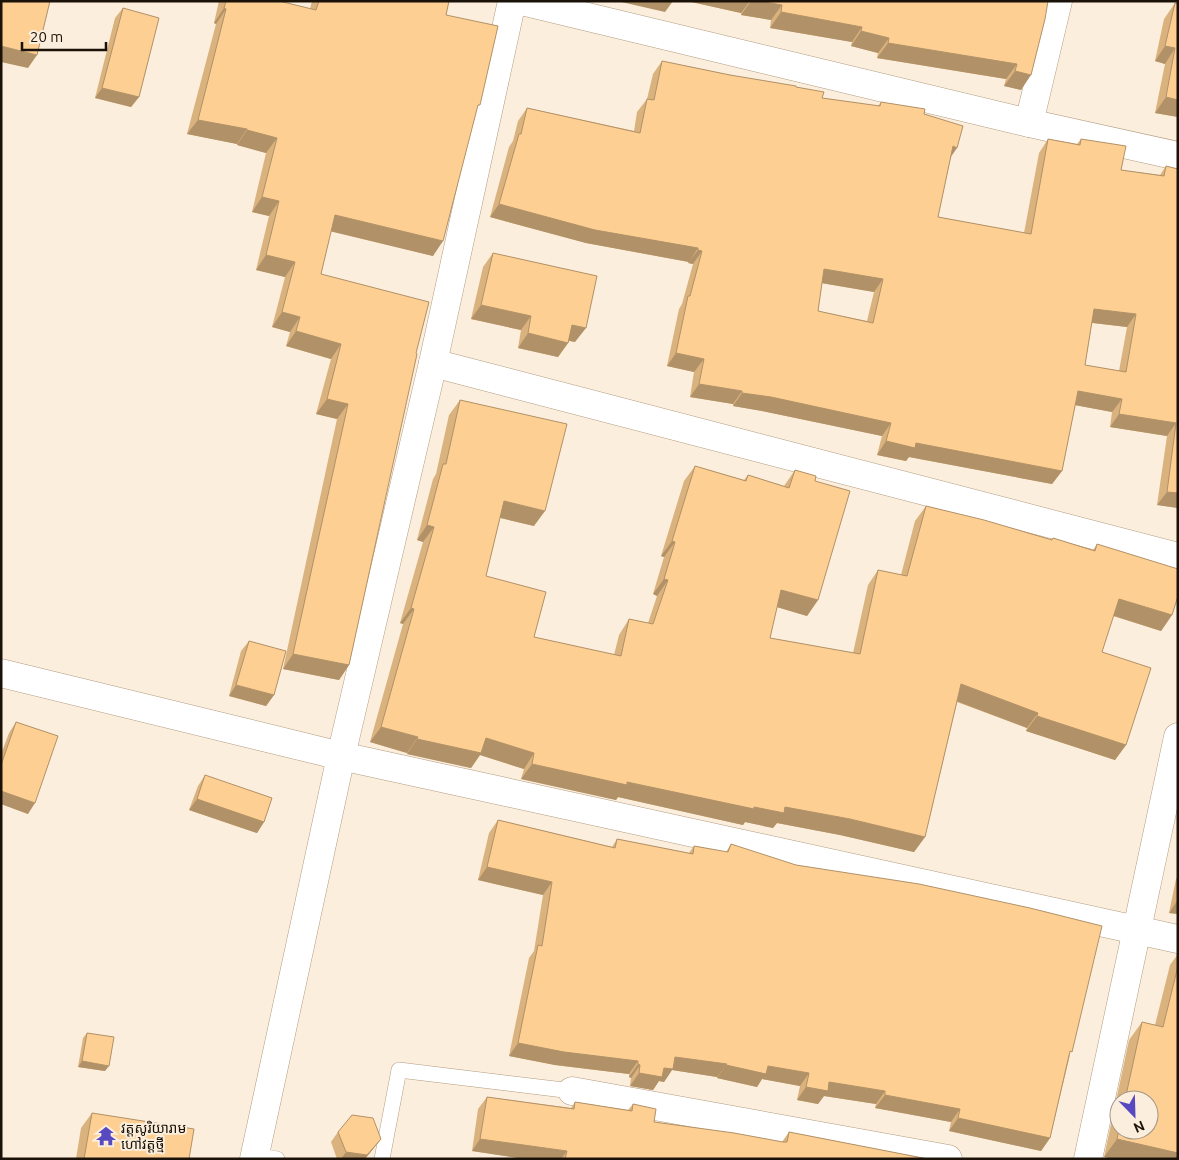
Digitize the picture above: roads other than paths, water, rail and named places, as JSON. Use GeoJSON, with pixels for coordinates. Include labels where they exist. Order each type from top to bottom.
{"type":"FeatureCollection","features":[{"type":"Feature","properties":{"kind":"street"},"geometry":{"type":"LineString","coordinates":[[262,1157],[341,756],[433,363],[512,1]]}},
{"type":"Feature","properties":{"kind":"street"},"geometry":{"type":"LineString","coordinates":[[520,1],[1029,123],[1178,156]]}},
{"type":"Feature","properties":{"kind":"street"},"geometry":{"type":"LineString","coordinates":[[1029,123],[1058,1]]}},
{"type":"Feature","properties":{"kind":"street"},"geometry":{"type":"LineString","coordinates":[[433,363],[1178,557]]}},
{"type":"Feature","properties":{"kind":"street"},"geometry":{"type":"LineString","coordinates":[[1,673],[341,756],[1178,939]]}},
{"type":"Feature","properties":{"kind":"street"},"geometry":{"type":"LineString","coordinates":[[1088,1159],[1178,737]]}},
{"type":"Feature","properties":{"kind":"street"},"geometry":{"type":"LineString","coordinates":[[572,1091],[948,1159]]}},
{"type":"Feature","properties":{"kind":"lane"},"geometry":{"type":"LineString","coordinates":[[382,1159],[399,1070],[572,1091]]}},
{"type":"Feature","properties":{"kind":"place","name":"វត្តសូរិយារាម ហៅវត្តថ្មី"},"geometry":{"type":"Point","coordinates":[106,1136]}}]}
